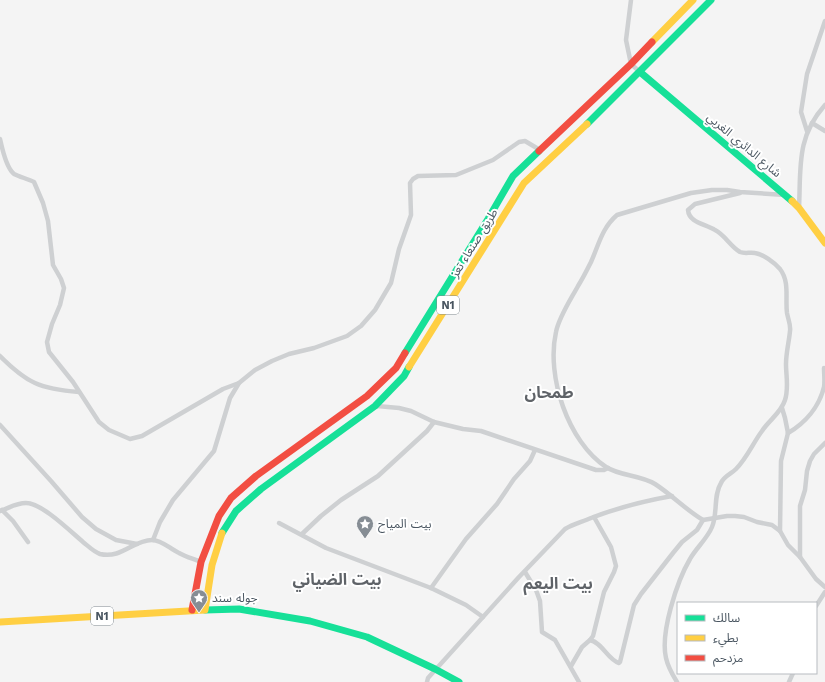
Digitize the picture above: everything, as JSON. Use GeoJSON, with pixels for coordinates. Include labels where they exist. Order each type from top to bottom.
{"type":"FeatureCollection","features":[{"type":"Feature","properties":{"kind":"main road","name":"طريق صنعاء تعز"},"geometry":{"type":"LineString","coordinates":[[192,610],[202,562],[219,516],[231,498],[256,476],[352,408],[367,396],[396,368],[513,176],[631,64],[693,0]]}},
{"type":"Feature","properties":{"kind":"main road","name":"طريق صنعاء تعز"},"geometry":{"type":"LineString","coordinates":[[204,610],[212,565],[223,530],[236,511],[260,489],[375,406],[404,376],[524,184],[604,108],[711,0]]}},
{"type":"Feature","properties":{"kind":"main road","name":"شارع الدائري الغربي"},"geometry":{"type":"LineString","coordinates":[[640,72],[786,195],[799,208],[825,242]]}},
{"type":"Feature","properties":{"kind":"main road"},"geometry":{"type":"LineString","coordinates":[[367,396],[375,406]]}},
{"type":"Feature","properties":{"kind":"main road"},"geometry":{"type":"LineString","coordinates":[[204,610],[239,609],[310,621],[367,638],[435,669],[459,682]]}},
{"type":"Feature","properties":{"kind":"main road","name":"N1"},"geometry":{"type":"LineString","coordinates":[[0,622],[204,610]]}},
{"type":"Feature","properties":{"kind":"street"},"geometry":{"type":"LineString","coordinates":[[631,0],[626,40],[631,64],[640,72]]}},
{"type":"Feature","properties":{"kind":"street"},"geometry":{"type":"LineString","coordinates":[[807,131],[801,112],[808,74],[825,21]]}},
{"type":"Feature","properties":{"kind":"street"},"geometry":{"type":"LineString","coordinates":[[799,208],[802,147],[807,131],[818,112],[825,105]]}},
{"type":"Feature","properties":{"kind":"street"},"geometry":{"type":"LineString","coordinates":[[812,123],[825,131]]}},
{"type":"Feature","properties":{"kind":"street"},"geometry":{"type":"LineString","coordinates":[[0,139],[10,170],[34,182],[44,203],[48,221],[53,265],[64,288],[60,305],[46,342],[49,352],[73,382],[100,422],[109,430],[130,439],[142,436],[223,389],[239,383],[255,370],[272,361],[289,354],[314,348],[348,336],[361,326],[375,310],[391,282],[399,249],[411,215],[410,183],[413,179],[418,176],[456,174],[493,160],[519,142],[525,141],[540,150]]}},
{"type":"Feature","properties":{"kind":"street"},"geometry":{"type":"LineString","coordinates":[[780,530],[772,525],[757,522],[744,517],[728,516],[703,520],[654,484],[640,477],[608,468],[593,456],[578,440],[566,417],[554,368],[554,351],[556,332],[560,319],[591,262],[609,222],[617,215],[691,194],[712,190],[786,195]]}},
{"type":"Feature","properties":{"kind":"street"},"geometry":{"type":"LineString","coordinates":[[677,682],[671,672],[665,656],[665,638],[671,606],[678,582],[690,559],[708,534],[715,519],[716,500],[720,483],[736,469],[745,458],[770,420],[782,408],[786,399],[786,363],[790,331],[784,277],[776,266],[762,255],[758,253],[745,253],[740,251],[721,233],[709,226],[693,220],[688,214],[688,210],[695,204],[740,192]]}},
{"type":"Feature","properties":{"kind":"street"},"geometry":{"type":"LineString","coordinates":[[0,356],[17,373],[31,382],[51,389],[79,392]]}},
{"type":"Feature","properties":{"kind":"street"},"geometry":{"type":"LineString","coordinates":[[788,433],[801,424],[815,407],[824,388],[824,368]]}},
{"type":"Feature","properties":{"kind":"street"},"geometry":{"type":"LineString","coordinates":[[153,540],[160,522],[173,500],[214,451],[230,398],[239,383]]}},
{"type":"Feature","properties":{"kind":"street"},"geometry":{"type":"LineString","coordinates":[[375,406],[399,408],[411,411],[434,422],[463,429],[481,431],[596,470],[604,470],[608,468]]}},
{"type":"Feature","properties":{"kind":"street"},"geometry":{"type":"LineString","coordinates":[[782,408],[788,433],[781,461],[780,530],[788,545],[800,557],[816,580],[825,587]]}},
{"type":"Feature","properties":{"kind":"street"},"geometry":{"type":"LineString","coordinates":[[302,534],[336,504],[378,476],[427,431],[434,422]]}},
{"type":"Feature","properties":{"kind":"street"},"geometry":{"type":"LineString","coordinates":[[0,425],[82,517],[96,529],[116,540],[137,544]]}},
{"type":"Feature","properties":{"kind":"street"},"geometry":{"type":"LineString","coordinates":[[800,557],[800,506],[805,490],[807,471],[814,454],[825,444]]}},
{"type":"Feature","properties":{"kind":"street"},"geometry":{"type":"LineString","coordinates":[[431,588],[466,539],[497,504],[514,478],[530,461],[535,450]]}},
{"type":"Feature","properties":{"kind":"street"},"geometry":{"type":"LineString","coordinates":[[427,682],[428,678],[435,669],[565,529],[573,524],[612,510],[642,501],[672,496]]}},
{"type":"Feature","properties":{"kind":"street"},"geometry":{"type":"LineString","coordinates":[[28,542],[13,520],[1,510],[15,504],[34,504],[58,520],[98,553],[109,556],[147,540],[153,540],[161,542],[179,553],[202,562]]}},
{"type":"Feature","properties":{"kind":"street"},"geometry":{"type":"LineString","coordinates":[[571,666],[582,647],[593,636],[604,592],[616,566],[610,547],[594,517]]}},
{"type":"Feature","properties":{"kind":"street"},"geometry":{"type":"LineString","coordinates":[[590,640],[595,641],[615,662],[619,664],[634,605],[673,553],[682,542],[697,530],[703,520]]}},
{"type":"Feature","properties":{"kind":"street"},"geometry":{"type":"LineString","coordinates":[[279,523],[326,548],[431,588],[466,605],[483,617]]}},
{"type":"Feature","properties":{"kind":"street"},"geometry":{"type":"LineString","coordinates":[[525,572],[536,590],[540,601],[542,632],[555,640],[579,682]]}},
{"type":"Feature","properties":{"kind":"street"},"geometry":{"type":"LineString","coordinates":[[817,604],[825,592]]}},
{"type":"Feature","properties":{"kind":"traffic: fast"},"geometry":{"type":"LineString","coordinates":[[587,124],[711,0]]}},
{"type":"Feature","properties":{"kind":"traffic: fast"},"geometry":{"type":"LineString","coordinates":[[640,72],[792,201]]}},
{"type":"Feature","properties":{"kind":"traffic: fast"},"geometry":{"type":"LineString","coordinates":[[405,353],[513,176],[539,151]]}},
{"type":"Feature","properties":{"kind":"traffic: fast"},"geometry":{"type":"LineString","coordinates":[[222,533],[236,511],[261,489],[375,406],[404,376],[409,367]]}},
{"type":"Feature","properties":{"kind":"traffic: fast"},"geometry":{"type":"LineString","coordinates":[[205,610],[239,609],[310,621],[367,637],[459,682]]}},
{"type":"Feature","properties":{"kind":"traffic: slow"},"geometry":{"type":"LineString","coordinates":[[652,42],[693,0]]}},
{"type":"Feature","properties":{"kind":"traffic: slow"},"geometry":{"type":"LineString","coordinates":[[409,367],[524,183],[587,124]]}},
{"type":"Feature","properties":{"kind":"traffic: slow"},"geometry":{"type":"LineString","coordinates":[[792,201],[825,243]]}},
{"type":"Feature","properties":{"kind":"traffic: slow"},"geometry":{"type":"LineString","coordinates":[[0,622],[205,610],[212,565],[222,533]]}},
{"type":"Feature","properties":{"kind":"traffic: jam"},"geometry":{"type":"LineString","coordinates":[[539,151],[631,64],[652,42]]}},
{"type":"Feature","properties":{"kind":"traffic: jam"},"geometry":{"type":"LineString","coordinates":[[192,610],[201,562],[219,516],[231,498],[256,476],[367,396],[396,368],[405,353]]}},
{"type":"Feature","properties":{"kind":"place","name":"بيت المياح"},"geometry":{"type":"Point","coordinates":[365,539]}},
{"type":"Feature","properties":{"kind":"place","name":"جوله سند"},"geometry":{"type":"Point","coordinates":[199,613]}},
{"type":"Feature","properties":{"kind":"district","name":"طمحان"},"geometry":{"type":"Point","coordinates":[549,392]}},
{"type":"Feature","properties":{"kind":"district","name":"بيت الضياني"},"geometry":{"type":"Point","coordinates":[337,579]}},
{"type":"Feature","properties":{"kind":"district","name":"بيت اليعم"},"geometry":{"type":"Point","coordinates":[558,583]}}]}
